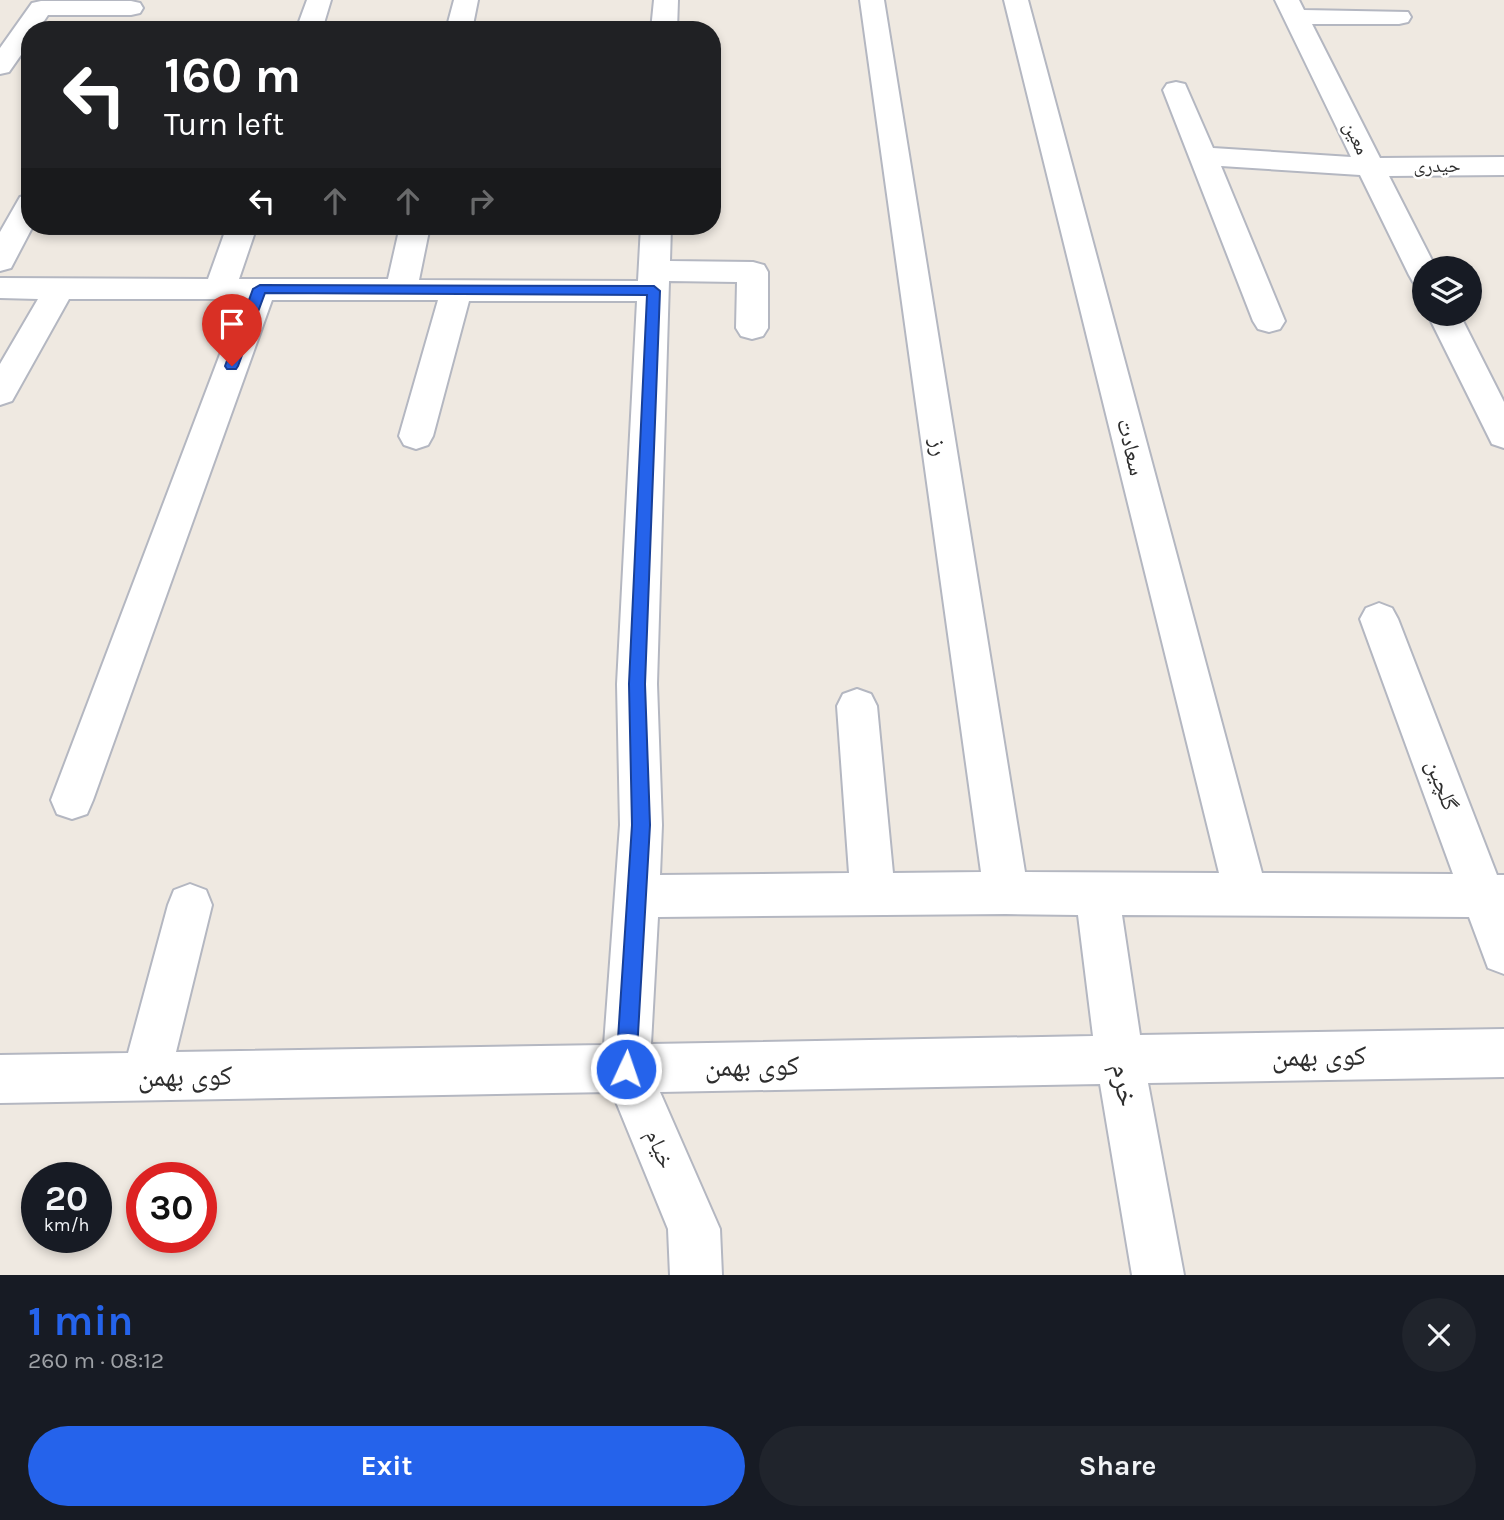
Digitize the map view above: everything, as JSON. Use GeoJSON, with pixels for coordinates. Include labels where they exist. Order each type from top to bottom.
{"type":"FeatureCollection","features":[{"type":"Feature","properties":{"kind":"street"},"geometry":{"type":"LineString","coordinates":[[312,21],[320,0]]}},
{"type":"Feature","properties":{"kind":"street"},"geometry":{"type":"LineString","coordinates":[[461,21],[466,0]]}},
{"type":"Feature","properties":{"kind":"street"},"geometry":{"type":"LineString","coordinates":[[665,21],[666,0]]}},
{"type":"Feature","properties":{"kind":"street","name":"رز"},"geometry":{"type":"LineString","coordinates":[[872,0],[1006,893]]}},
{"type":"Feature","properties":{"kind":"street","name":"سعادت"},"geometry":{"type":"LineString","coordinates":[[1016,0],[1246,895]]}},
{"type":"Feature","properties":{"kind":"street"},"geometry":{"type":"LineString","coordinates":[[32,21],[41,8],[128,12]]}},
{"type":"Feature","properties":{"kind":"street"},"geometry":{"type":"LineString","coordinates":[[1292,8],[1399,17]]}},
{"type":"Feature","properties":{"kind":"street","name":"معین"},"geometry":{"type":"LineString","coordinates":[[1292,8],[1414,256]]}},
{"type":"Feature","properties":{"kind":"street"},"geometry":{"type":"LineString","coordinates":[[0,66],[21,36]]}},
{"type":"Feature","properties":{"kind":"street"},"geometry":{"type":"LineString","coordinates":[[1176,90],[1269,321]]}},
{"type":"Feature","properties":{"kind":"street","name":"حیدری"},"geometry":{"type":"LineString","coordinates":[[1204,156],[1370,167],[1504,166]]}},
{"type":"Feature","properties":{"kind":"street"},"geometry":{"type":"LineString","coordinates":[[0,261],[21,220]]}},
{"type":"Feature","properties":{"kind":"street"},"geometry":{"type":"LineString","coordinates":[[220,289],[239,235]]}},
{"type":"Feature","properties":{"kind":"street"},"geometry":{"type":"LineString","coordinates":[[401,290],[413,235]]}},
{"type":"Feature","properties":{"kind":"street","name":"خیام"},"geometry":{"type":"LineString","coordinates":[[656,235],[637,684],[641,825],[626,1069],[694,1229],[696,1275]]}},
{"type":"Feature","properties":{"kind":"street"},"geometry":{"type":"LineString","coordinates":[[0,288],[456,290],[654,281],[753,272],[752,328]]}},
{"type":"Feature","properties":{"kind":"street"},"geometry":{"type":"LineString","coordinates":[[0,393],[60,288]]}},
{"type":"Feature","properties":{"kind":"street"},"geometry":{"type":"LineString","coordinates":[[72,800],[260,289]]}},
{"type":"Feature","properties":{"kind":"street"},"geometry":{"type":"LineString","coordinates":[[416,436],[456,290]]}},
{"type":"Feature","properties":{"kind":"street"},"geometry":{"type":"LineString","coordinates":[[1450,326],[1504,435]]}},
{"type":"Feature","properties":{"kind":"street","name":"گلچین"},"geometry":{"type":"LineString","coordinates":[[1379,619],[1494,897],[1504,952]]}},
{"type":"Feature","properties":{"kind":"street"},"geometry":{"type":"LineString","coordinates":[[857,706],[873,894]]}},
{"type":"Feature","properties":{"kind":"street"},"geometry":{"type":"LineString","coordinates":[[637,896],[1006,893],[1494,897]]}},
{"type":"Feature","properties":{"kind":"street","name":"خرم"},"geometry":{"type":"LineString","coordinates":[[1097,894],[1120,1059],[1158,1275]]}},
{"type":"Feature","properties":{"kind":"street"},"geometry":{"type":"LineString","coordinates":[[146,1077],[190,905]]}},
{"type":"Feature","properties":{"kind":"street","name":"کوی بهمن"},"geometry":{"type":"LineString","coordinates":[[0,1079],[1504,1053]]}},
{"type":"Feature","properties":{"kind":"route"},"geometry":{"type":"LineString","coordinates":[[232,366],[260,289],[654,291],[637,684],[641,825],[626,1069]]}}]}
